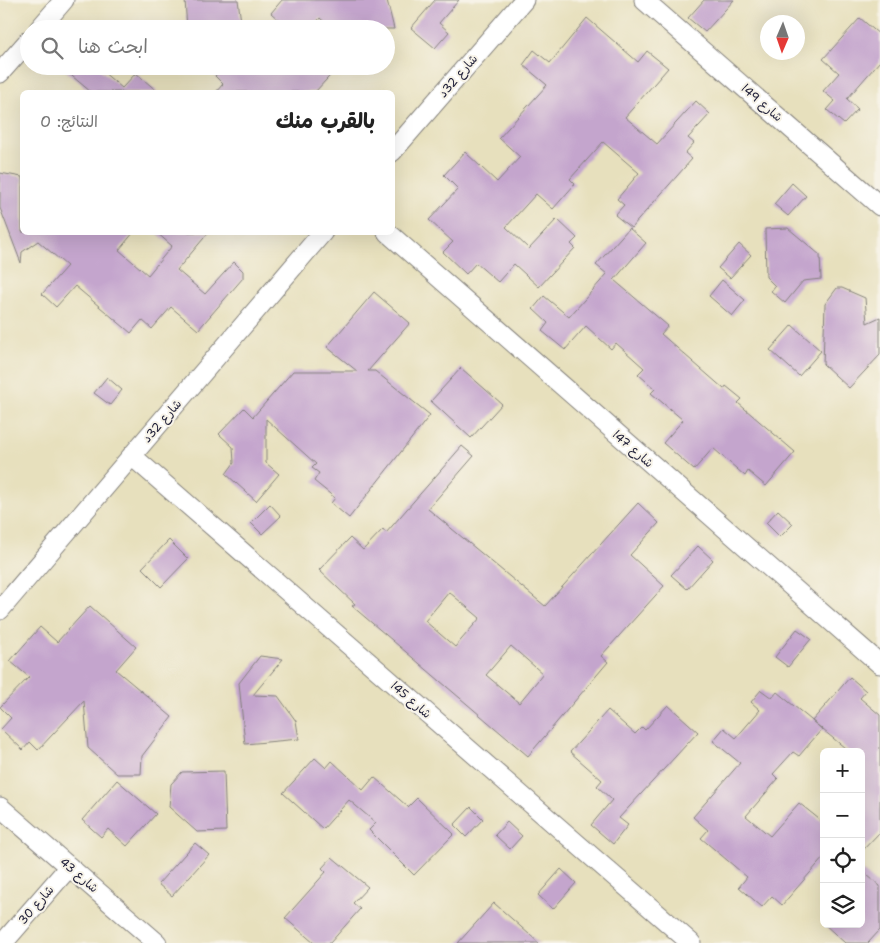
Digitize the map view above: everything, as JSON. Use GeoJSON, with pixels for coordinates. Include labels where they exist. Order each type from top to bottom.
{"type":"FeatureCollection","features":[{"type":"Feature","properties":{"kind":"street"},"geometry":{"type":"LineString","coordinates":[[47,20],[64,0]]}},
{"type":"Feature","properties":{"kind":"street","name":"شارع 32د"},"geometry":{"type":"LineString","coordinates":[[395,149],[524,0]]}},
{"type":"Feature","properties":{"kind":"street","name":"شارع 49ا"},"geometry":{"type":"LineString","coordinates":[[644,0],[880,206]]}},
{"type":"Feature","properties":{"kind":"street"},"geometry":{"type":"LineString","coordinates":[[0,73],[20,50]]}},
{"type":"Feature","properties":{"kind":"street","name":"شارع 32د"},"geometry":{"type":"LineString","coordinates":[[0,610],[320,235]]}},
{"type":"Feature","properties":{"kind":"street","name":"شارع 47ا"},"geometry":{"type":"LineString","coordinates":[[390,235],[880,664]]}},
{"type":"Feature","properties":{"kind":"street","name":"شارع 45ا"},"geometry":{"type":"LineString","coordinates":[[132,456],[691,943]]}},
{"type":"Feature","properties":{"kind":"street","name":"شارع 43"},"geometry":{"type":"LineString","coordinates":[[0,807],[157,943]]}},
{"type":"Feature","properties":{"kind":"street","name":"شارع 30"},"geometry":{"type":"LineString","coordinates":[[3,943],[70,867]]}},
{"type":"Feature","properties":{"kind":"building"},"geometry":{"type":"Polygon","coordinates":[[[185,0],[238,0],[241,20],[186,20],[185,0]]]}},
{"type":"Feature","properties":{"kind":"building"},"geometry":{"type":"Polygon","coordinates":[[[282,0],[387,0],[392,20],[322,20],[320,18],[318,20],[279,20],[271,13],[282,0]]]}},
{"type":"Feature","properties":{"kind":"building"},"geometry":{"type":"Polygon","coordinates":[[[435,0],[459,0],[439,23],[449,32],[435,48],[411,28],[435,0]]]}},
{"type":"Feature","properties":{"kind":"building"},"geometry":{"type":"Polygon","coordinates":[[[704,0],[734,0],[705,32],[688,18],[704,0]]]}},
{"type":"Feature","properties":{"kind":"building"},"geometry":{"type":"Polygon","coordinates":[[[587,18],[638,62],[647,51],[668,68],[625,117],[657,144],[696,101],[710,114],[688,138],[694,143],[685,153],[692,159],[631,228],[615,215],[624,205],[617,199],[639,173],[603,142],[570,179],[575,184],[553,209],[536,194],[506,227],[529,249],[557,219],[577,238],[571,244],[575,248],[539,287],[514,264],[498,282],[476,263],[466,274],[443,252],[453,242],[429,220],[458,189],[444,175],[465,152],[497,182],[520,157],[499,138],[547,85],[523,65],[534,50],[550,63],[587,18]]]}},
{"type":"Feature","properties":{"kind":"building"},"geometry":{"type":"Polygon","coordinates":[[[860,18],[880,35],[880,61],[847,99],[858,109],[844,124],[827,110],[835,101],[823,91],[839,73],[823,59],[860,18]]]}},
{"type":"Feature","properties":{"kind":"building"},"geometry":{"type":"Polygon","coordinates":[[[71,75],[107,75],[122,88],[134,75],[138,75],[156,90],[89,90],[71,75]]]}},
{"type":"Feature","properties":{"kind":"building"},"geometry":{"type":"Polygon","coordinates":[[[331,75],[317,90],[218,90],[223,84],[215,76],[331,75]]]}},
{"type":"Feature","properties":{"kind":"building"},"geometry":{"type":"Polygon","coordinates":[[[0,173],[20,177],[20,235],[132,235],[119,250],[148,275],[172,246],[159,235],[206,235],[177,270],[205,294],[234,262],[243,271],[243,278],[198,330],[171,307],[152,329],[142,320],[131,333],[75,286],[56,307],[42,294],[67,266],[38,241],[22,252],[21,263],[0,208],[0,173]]]}},
{"type":"Feature","properties":{"kind":"building"},"geometry":{"type":"Polygon","coordinates":[[[792,183],[806,196],[788,216],[774,204],[792,183]]]}},
{"type":"Feature","properties":{"kind":"building"},"geometry":{"type":"Polygon","coordinates":[[[629,228],[646,243],[614,280],[668,326],[661,334],[724,389],[726,386],[742,399],[738,403],[795,452],[766,486],[748,471],[745,476],[713,448],[694,470],[663,443],[683,420],[651,393],[655,389],[638,374],[644,368],[616,343],[611,349],[586,326],[565,350],[542,331],[548,323],[533,309],[544,296],[569,317],[607,274],[596,265],[629,228]]]}},
{"type":"Feature","properties":{"kind":"building"},"geometry":{"type":"Polygon","coordinates":[[[788,228],[820,255],[821,279],[803,281],[785,303],[771,291],[775,286],[766,277],[765,229],[788,228]]]}},
{"type":"Feature","properties":{"kind":"building"},"geometry":{"type":"Polygon","coordinates":[[[739,244],[751,255],[730,278],[718,268],[739,244]]]}},
{"type":"Feature","properties":{"kind":"building"},"geometry":{"type":"Polygon","coordinates":[[[722,280],[745,300],[732,316],[709,296],[722,280]]]}},
{"type":"Feature","properties":{"kind":"building"},"geometry":{"type":"Polygon","coordinates":[[[837,288],[842,288],[865,298],[867,323],[880,317],[880,355],[849,388],[823,364],[825,304],[837,288]]]}},
{"type":"Feature","properties":{"kind":"building"},"geometry":{"type":"Polygon","coordinates":[[[374,292],[410,323],[368,371],[375,371],[430,415],[349,518],[331,503],[335,498],[314,481],[319,473],[312,468],[316,464],[266,419],[266,463],[279,474],[256,501],[226,474],[234,463],[233,447],[219,434],[244,408],[253,417],[293,371],[357,371],[327,347],[374,292]]]}},
{"type":"Feature","properties":{"kind":"building"},"geometry":{"type":"Polygon","coordinates":[[[792,325],[821,351],[799,376],[770,350],[792,325]]]}},
{"type":"Feature","properties":{"kind":"building"},"geometry":{"type":"Polygon","coordinates":[[[461,368],[502,404],[471,438],[431,401],[461,368]]]}},
{"type":"Feature","properties":{"kind":"building"},"geometry":{"type":"Polygon","coordinates":[[[107,377],[122,390],[110,405],[94,393],[107,377]]]}},
{"type":"Feature","properties":{"kind":"building"},"geometry":{"type":"Polygon","coordinates":[[[462,446],[474,456],[428,509],[545,606],[638,503],[659,523],[630,555],[664,586],[601,656],[608,662],[528,756],[352,606],[355,604],[319,570],[350,538],[363,550],[383,529],[386,533],[462,446]],[[449,592],[425,621],[455,647],[480,618],[449,592]],[[511,646],[486,675],[519,703],[543,674],[511,646]]]}},
{"type":"Feature","properties":{"kind":"building"},"geometry":{"type":"Polygon","coordinates":[[[270,504],[281,516],[262,534],[251,523],[270,504]]]}},
{"type":"Feature","properties":{"kind":"building"},"geometry":{"type":"Polygon","coordinates":[[[778,510],[793,524],[780,537],[766,523],[778,510]]]}},
{"type":"Feature","properties":{"kind":"building"},"geometry":{"type":"Polygon","coordinates":[[[169,540],[188,559],[161,587],[142,568],[169,540]]]}},
{"type":"Feature","properties":{"kind":"building"},"geometry":{"type":"Polygon","coordinates":[[[698,546],[713,560],[687,589],[671,575],[698,546]]]}},
{"type":"Feature","properties":{"kind":"building"},"geometry":{"type":"Polygon","coordinates":[[[90,606],[136,647],[116,670],[172,717],[142,756],[141,774],[117,774],[88,748],[84,701],[38,750],[30,742],[23,750],[1,729],[11,718],[0,707],[29,677],[10,661],[40,627],[57,642],[90,606]]]}},
{"type":"Feature","properties":{"kind":"building"},"geometry":{"type":"Polygon","coordinates":[[[797,629],[811,639],[788,667],[775,657],[797,629]]]}},
{"type":"Feature","properties":{"kind":"building"},"geometry":{"type":"Polygon","coordinates":[[[260,656],[283,659],[253,695],[278,696],[296,721],[299,739],[245,744],[239,683],[260,656]]]}},
{"type":"Feature","properties":{"kind":"building"},"geometry":{"type":"Polygon","coordinates":[[[850,677],[866,691],[860,698],[880,715],[880,832],[865,848],[865,748],[845,748],[812,721],[850,677]]]}},
{"type":"Feature","properties":{"kind":"building"},"geometry":{"type":"Polygon","coordinates":[[[761,690],[772,698],[777,692],[822,729],[799,756],[793,752],[773,774],[778,779],[746,816],[770,836],[799,803],[820,820],[820,862],[782,905],[772,896],[762,907],[739,887],[747,877],[701,838],[708,830],[693,817],[740,763],[713,741],[724,728],[736,738],[760,710],[751,702],[761,690]]]}},
{"type":"Feature","properties":{"kind":"building"},"geometry":{"type":"Polygon","coordinates":[[[668,705],[698,732],[619,818],[628,825],[613,844],[591,825],[612,800],[597,786],[602,780],[570,752],[608,710],[635,734],[642,727],[645,730],[668,705]]]}},
{"type":"Feature","properties":{"kind":"building"},"geometry":{"type":"Polygon","coordinates":[[[315,758],[326,768],[332,761],[363,790],[374,777],[408,807],[417,798],[454,834],[414,875],[369,830],[376,823],[349,800],[323,829],[283,793],[315,758]]]}},
{"type":"Feature","properties":{"kind":"building"},"geometry":{"type":"Polygon","coordinates":[[[224,771],[226,831],[197,832],[169,807],[171,784],[182,772],[224,771]]]}},
{"type":"Feature","properties":{"kind":"building"},"geometry":{"type":"Polygon","coordinates":[[[117,780],[156,814],[127,846],[108,829],[101,837],[82,820],[117,780]]]}},
{"type":"Feature","properties":{"kind":"building"},"geometry":{"type":"Polygon","coordinates":[[[471,807],[483,819],[466,837],[454,825],[471,807]]]}},
{"type":"Feature","properties":{"kind":"building"},"geometry":{"type":"Polygon","coordinates":[[[507,822],[522,836],[510,849],[495,835],[507,822]]]}},
{"type":"Feature","properties":{"kind":"building"},"geometry":{"type":"Polygon","coordinates":[[[195,843],[209,855],[172,896],[158,884],[195,843]]]}},
{"type":"Feature","properties":{"kind":"building"},"geometry":{"type":"Polygon","coordinates":[[[332,857],[368,887],[353,903],[360,909],[330,943],[314,943],[285,918],[326,872],[322,868],[332,857]]]}},
{"type":"Feature","properties":{"kind":"building"},"geometry":{"type":"Polygon","coordinates":[[[561,869],[576,883],[553,909],[538,895],[561,869]]]}},
{"type":"Feature","properties":{"kind":"building"},"geometry":{"type":"Polygon","coordinates":[[[865,873],[880,886],[880,930],[868,943],[845,943],[828,928],[865,928],[865,873]]]}},
{"type":"Feature","properties":{"kind":"building"},"geometry":{"type":"Polygon","coordinates":[[[494,903],[539,943],[458,943],[494,903]]]}}]}
